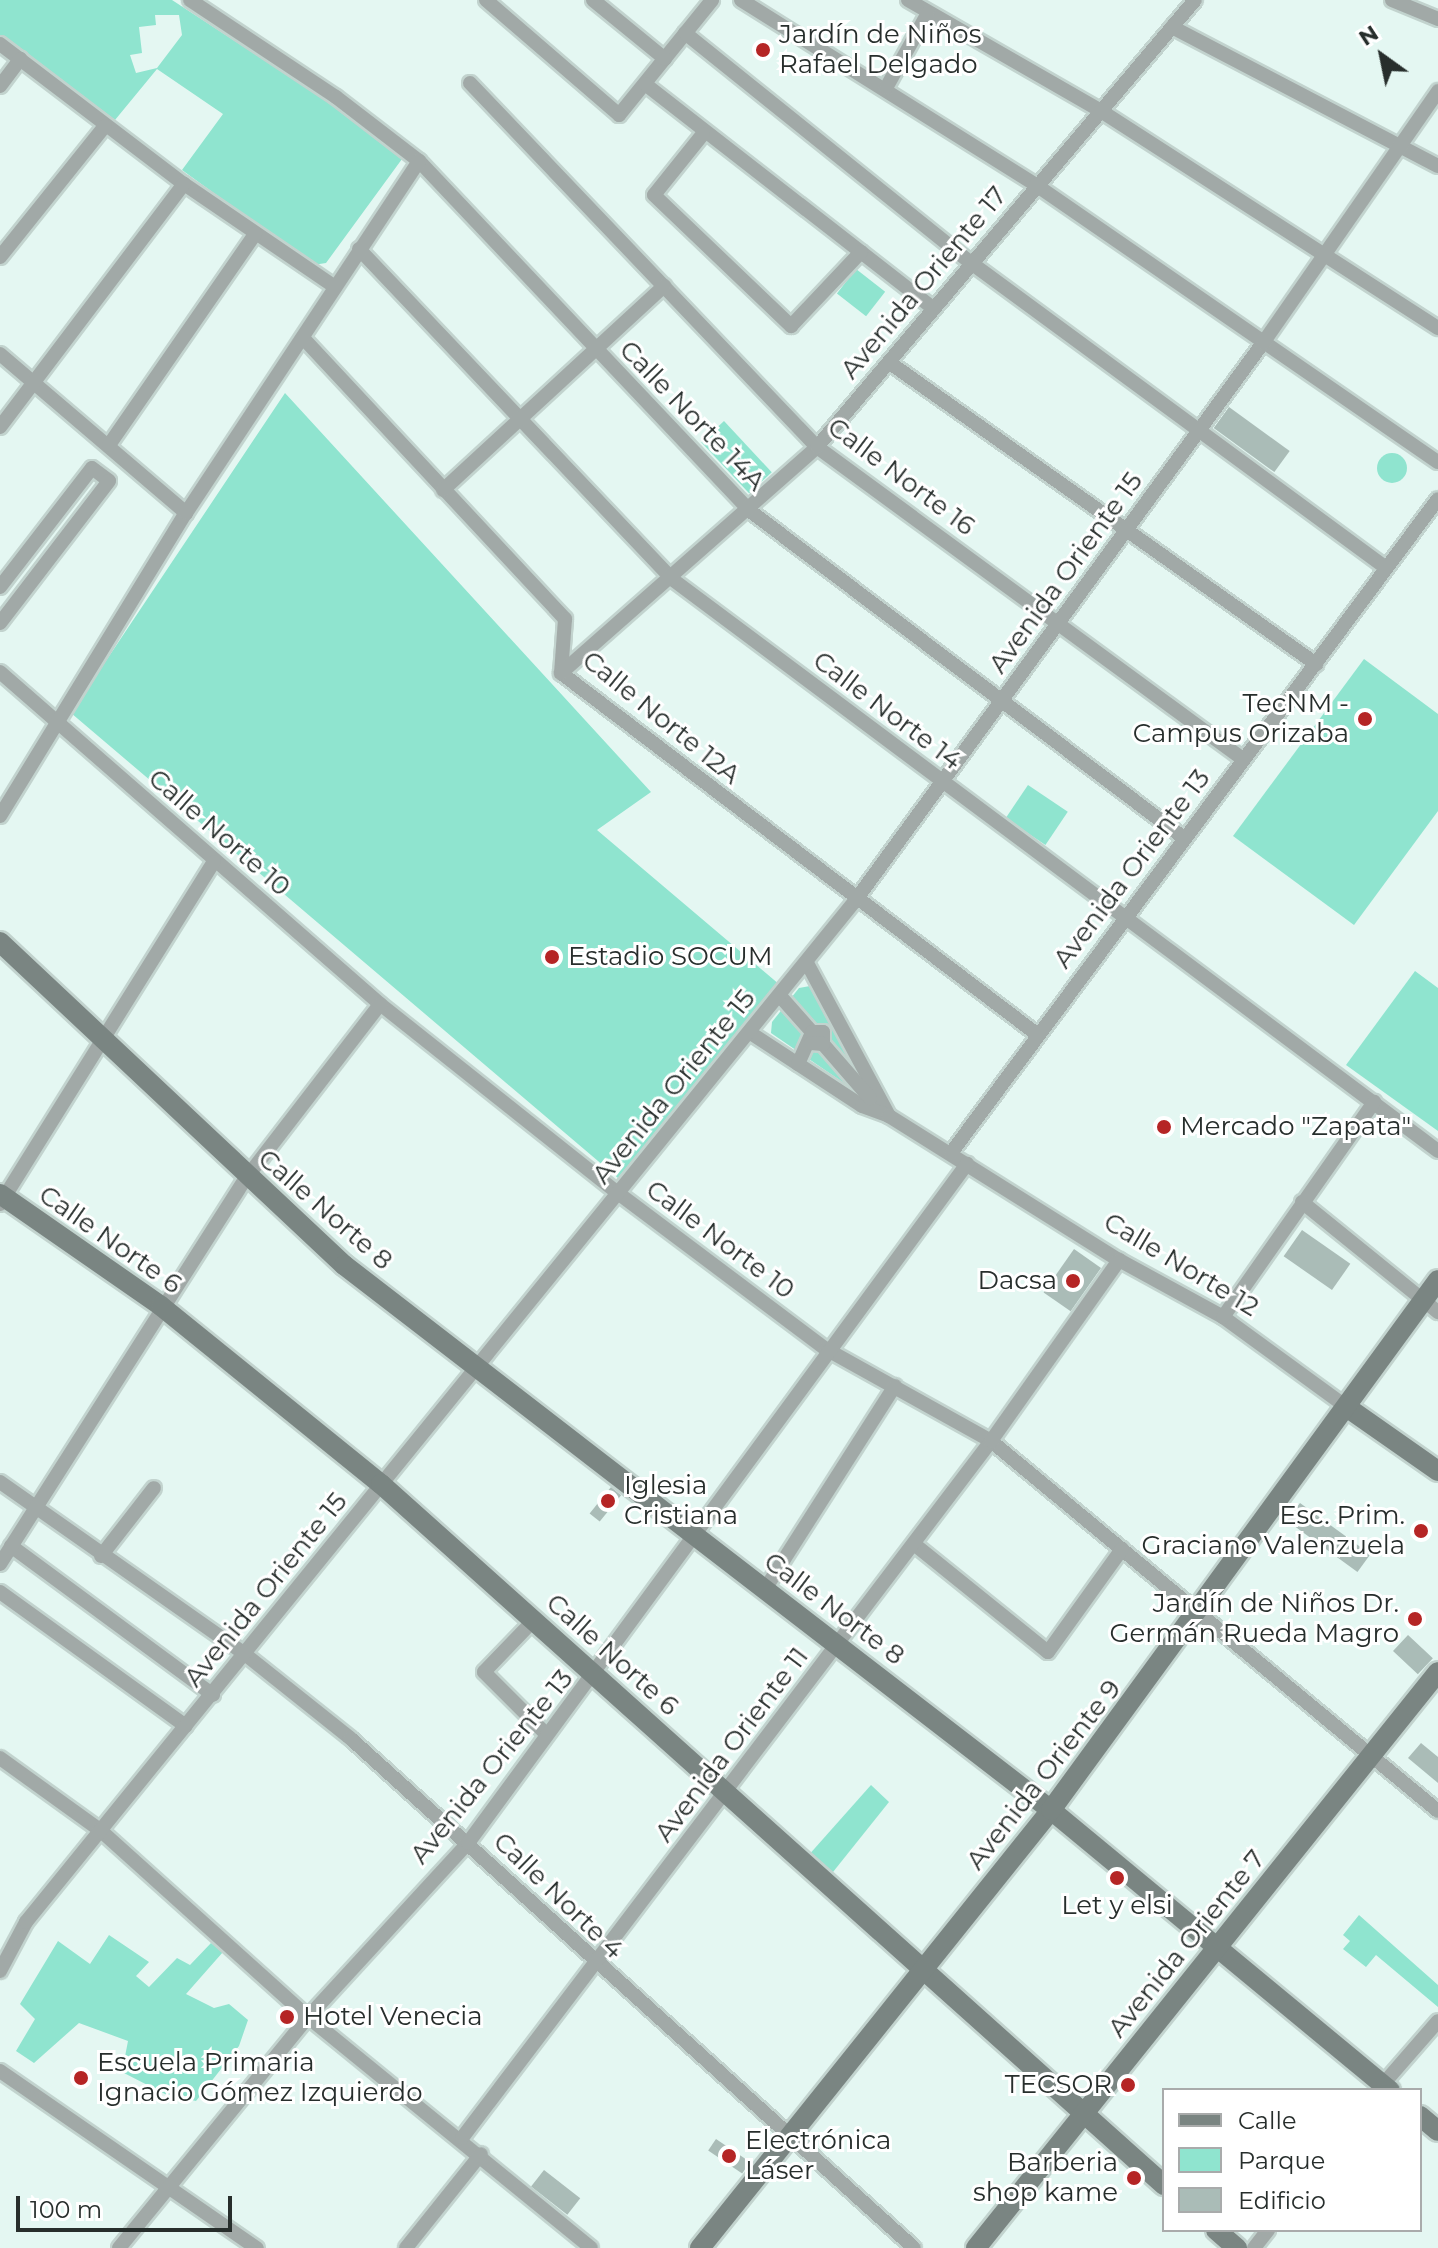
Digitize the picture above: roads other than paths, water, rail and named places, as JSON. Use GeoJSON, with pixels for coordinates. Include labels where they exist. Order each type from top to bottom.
{"type":"FeatureCollection","features":[{"type":"Feature","properties":{"kind":"street","name":"Calle Norte 14A"},"geometry":{"type":"LineString","coordinates":[[190,0],[336,97],[419,161],[750,511],[1184,838]]}},
{"type":"Feature","properties":{"kind":"street"},"geometry":{"type":"LineString","coordinates":[[486,0],[619,115],[708,5],[692,0]]}},
{"type":"Feature","properties":{"kind":"street"},"geometry":{"type":"LineString","coordinates":[[593,0],[665,59]]}},
{"type":"Feature","properties":{"kind":"street"},"geometry":{"type":"LineString","coordinates":[[741,0],[886,88],[1036,185],[1438,462]]}},
{"type":"Feature","properties":{"kind":"street"},"geometry":{"type":"LineString","coordinates":[[908,0],[1101,111],[1438,328]]}},
{"type":"Feature","properties":{"kind":"street","name":"Avenida Oriente 17"},"geometry":{"type":"LineString","coordinates":[[561,673],[750,511],[817,447],[1195,0]]}},
{"type":"Feature","properties":{"kind":"street"},"geometry":{"type":"LineString","coordinates":[[1392,0],[1438,19]]}},
{"type":"Feature","properties":{"kind":"street"},"geometry":{"type":"LineString","coordinates":[[886,88],[928,13]]}},
{"type":"Feature","properties":{"kind":"street"},"geometry":{"type":"LineString","coordinates":[[1172,27],[1403,143],[1438,166]]}},
{"type":"Feature","properties":{"kind":"street"},"geometry":{"type":"LineString","coordinates":[[685,33],[974,265],[1386,568]]}},
{"type":"Feature","properties":{"kind":"street"},"geometry":{"type":"LineString","coordinates":[[0,44],[184,184],[335,287]]}},
{"type":"Feature","properties":{"kind":"street"},"geometry":{"type":"LineString","coordinates":[[0,86],[20,59]]}},
{"type":"Feature","properties":{"kind":"street","name":"Calle Norte 16"},"geometry":{"type":"LineString","coordinates":[[470,83],[817,447],[1244,760]]}},
{"type":"Feature","properties":{"kind":"street"},"geometry":{"type":"LineString","coordinates":[[645,84],[703,134],[934,309]]}},
{"type":"Feature","properties":{"kind":"street","name":"Avenida Oriente 15"},"geometry":{"type":"LineString","coordinates":[[0,1971],[26,1922],[246,1655],[381,1484],[855,901],[944,784],[1263,343],[1438,91]]}},
{"type":"Feature","properties":{"kind":"street"},"geometry":{"type":"LineString","coordinates":[[0,257],[105,126]]}},
{"type":"Feature","properties":{"kind":"street"},"geometry":{"type":"LineString","coordinates":[[703,134],[654,195],[795,327],[861,252]]}},
{"type":"Feature","properties":{"kind":"street"},"geometry":{"type":"LineString","coordinates":[[0,816],[186,513],[419,161]]}},
{"type":"Feature","properties":{"kind":"street"},"geometry":{"type":"LineString","coordinates":[[0,427],[184,184]]}},
{"type":"Feature","properties":{"kind":"street"},"geometry":{"type":"LineString","coordinates":[[109,445],[255,234]]}},
{"type":"Feature","properties":{"kind":"street","name":"Calle Norte 14"},"geometry":{"type":"LineString","coordinates":[[359,249],[672,579],[1438,1151]]}},
{"type":"Feature","properties":{"kind":"street"},"geometry":{"type":"LineString","coordinates":[[443,490],[664,286]]}},
{"type":"Feature","properties":{"kind":"street","name":"Calle Norte 12A"},"geometry":{"type":"LineString","coordinates":[[304,339],[565,619],[561,673],[855,901],[1038,1035]]}},
{"type":"Feature","properties":{"kind":"street"},"geometry":{"type":"LineString","coordinates":[[0,354],[186,513]]}},
{"type":"Feature","properties":{"kind":"street"},"geometry":{"type":"LineString","coordinates":[[890,363],[1129,526],[1316,664]]}},
{"type":"Feature","properties":{"kind":"street"},"geometry":{"type":"LineString","coordinates":[[0,587],[92,468],[109,481],[0,623]]}},
{"type":"Feature","properties":{"kind":"street","name":"Avenida Oriente 13"},"geometry":{"type":"LineString","coordinates":[[951,1153],[1438,499]]}},
{"type":"Feature","properties":{"kind":"street"},"geometry":{"type":"LineString","coordinates":[[34,542],[52,555]]}},
{"type":"Feature","properties":{"kind":"street","name":"Calle Norte 10"},"geometry":{"type":"LineString","coordinates":[[0,672],[380,1004],[618,1193],[826,1349],[991,1441],[1438,1811]]}},
{"type":"Feature","properties":{"kind":"street"},"geometry":{"type":"LineString","coordinates":[[1,1199],[108,1038],[214,862]]}},
{"type":"Feature","properties":{"kind":"street","name":"Calle Norte 8"},"geometry":{"type":"LineString","coordinates":[[0,942],[108,1038],[247,1177],[344,1265],[479,1365],[1051,1810],[1218,1945],[1383,2088]]}},
{"type":"Feature","properties":{"kind":"street"},"geometry":{"type":"LineString","coordinates":[[807,963],[841,1022],[871,1097]]}},
{"type":"Feature","properties":{"kind":"street"},"geometry":{"type":"LineString","coordinates":[[780,996],[889,1116]]}},
{"type":"Feature","properties":{"kind":"street"},"geometry":{"type":"LineString","coordinates":[[0,1564],[161,1306],[247,1177],[380,1004]]}},
{"type":"Feature","properties":{"kind":"street"},"geometry":{"type":"LineString","coordinates":[[798,1064],[817,1038],[841,1022]]}},
{"type":"Feature","properties":{"kind":"street","name":"Calle Norte 12"},"geometry":{"type":"LineString","coordinates":[[749,1032],[798,1064],[871,1097],[889,1116],[1119,1260],[1223,1317],[1438,1471]]}},
{"type":"Feature","properties":{"kind":"street"},"geometry":{"type":"LineString","coordinates":[[1223,1317],[1374,1102]]}},
{"type":"Feature","properties":{"kind":"street","name":"Avenida Oriente 13"},"geometry":{"type":"LineString","coordinates":[[119,2248],[308,2017],[468,1843],[545,1733],[596,1677],[698,1537],[826,1349],[967,1164]]}},
{"type":"Feature","properties":{"kind":"street","name":"Calle Norte 6"},"geometry":{"type":"LineString","coordinates":[[1,1199],[161,1306],[381,1484],[727,1793],[922,1973],[1162,2183]]}},
{"type":"Feature","properties":{"kind":"street"},"geometry":{"type":"LineString","coordinates":[[1302,1202],[1431,1306]]}},
{"type":"Feature","properties":{"kind":"street","name":"Avenida Oriente 11"},"geometry":{"type":"LineString","coordinates":[[462,2138],[596,1966],[914,1544],[1119,1260]]}},
{"type":"Feature","properties":{"kind":"street","name":"Avenida Oriente 9"},"geometry":{"type":"LineString","coordinates":[[700,2248],[1051,1810],[1201,1612],[1348,1408],[1431,1306],[1438,1280]]}},
{"type":"Feature","properties":{"kind":"street"},"geometry":{"type":"LineString","coordinates":[[765,1589],[895,1386]]}},
{"type":"Feature","properties":{"kind":"street","name":"Calle Norte 4"},"geometry":{"type":"LineString","coordinates":[[0,1482],[101,1556],[246,1655],[468,1843],[596,1966],[914,2248]]}},
{"type":"Feature","properties":{"kind":"street"},"geometry":{"type":"LineString","coordinates":[[101,1556],[154,1488]]}},
{"type":"Feature","properties":{"kind":"street"},"geometry":{"type":"LineString","coordinates":[[914,1544],[1048,1652],[1122,1549]]}},
{"type":"Feature","properties":{"kind":"street"},"geometry":{"type":"LineString","coordinates":[[11,1546],[213,1695]]}},
{"type":"Feature","properties":{"kind":"street"},"geometry":{"type":"LineString","coordinates":[[0,1592],[186,1726]]}},
{"type":"Feature","properties":{"kind":"street"},"geometry":{"type":"LineString","coordinates":[[534,1620],[484,1672],[545,1733]]}},
{"type":"Feature","properties":{"kind":"street","name":"Avenida Oriente 7"},"geometry":{"type":"LineString","coordinates":[[976,2248],[1218,1945],[1374,1757],[1438,1672]]}},
{"type":"Feature","properties":{"kind":"street"},"geometry":{"type":"LineString","coordinates":[[0,1758],[100,1830],[308,2017],[462,2138],[591,2248]]}},
{"type":"Feature","properties":{"kind":"street"},"geometry":{"type":"LineString","coordinates":[[1383,2088],[1438,2021]]}},
{"type":"Feature","properties":{"kind":"street"},"geometry":{"type":"LineString","coordinates":[[0,2071],[257,2248]]}},
{"type":"Feature","properties":{"kind":"street"},"geometry":{"type":"LineString","coordinates":[[1422,2118],[1438,2131]]}},
{"type":"Feature","properties":{"kind":"street"},"geometry":{"type":"LineString","coordinates":[[406,2248],[481,2154]]}},
{"type":"Feature","properties":{"kind":"street"},"geometry":{"type":"LineString","coordinates":[[1218,2232],[1237,2248]]}},
{"type":"Feature","properties":{"kind":"street"},"geometry":{"type":"LineString","coordinates":[[1254,2248],[1266,2232]]}},
{"type":"Feature","properties":{"kind":"place","name":"Jardín de Niños Rafael Delgado"},"geometry":{"type":"Point","coordinates":[763,50]}},
{"type":"Feature","properties":{"kind":"place","name":"TecNM - Campus Orizaba"},"geometry":{"type":"Point","coordinates":[1365,719]}},
{"type":"Feature","properties":{"kind":"place","name":"Estadio SOCUM"},"geometry":{"type":"Point","coordinates":[552,957]}},
{"type":"Feature","properties":{"kind":"place","name":"Mercado \"Zapata\""},"geometry":{"type":"Point","coordinates":[1164,1127]}},
{"type":"Feature","properties":{"kind":"place","name":"Dacsa"},"geometry":{"type":"Point","coordinates":[1073,1281]}},
{"type":"Feature","properties":{"kind":"place","name":"Iglesia Cristiana"},"geometry":{"type":"Point","coordinates":[608,1501]}},
{"type":"Feature","properties":{"kind":"place","name":"Esc. Prim. Graciano Valenzuela"},"geometry":{"type":"Point","coordinates":[1421,1531]}},
{"type":"Feature","properties":{"kind":"place","name":"Jardín de Niños Dr. Germán Rueda Magro"},"geometry":{"type":"Point","coordinates":[1415,1619]}},
{"type":"Feature","properties":{"kind":"place","name":"Let y elsi"},"geometry":{"type":"Point","coordinates":[1117,1878]}},
{"type":"Feature","properties":{"kind":"place","name":"Hotel Venecia"},"geometry":{"type":"Point","coordinates":[287,2017]}},
{"type":"Feature","properties":{"kind":"place","name":"Escuela Primaria Ignacio Gómez Izquierdo"},"geometry":{"type":"Point","coordinates":[81,2078]}},
{"type":"Feature","properties":{"kind":"place","name":"TECSOR"},"geometry":{"type":"Point","coordinates":[1128,2085]}},
{"type":"Feature","properties":{"kind":"place","name":"Electrónica Láser"},"geometry":{"type":"Point","coordinates":[729,2156]}},
{"type":"Feature","properties":{"kind":"place","name":"Barberia shop kame"},"geometry":{"type":"Point","coordinates":[1134,2178]}}]}
